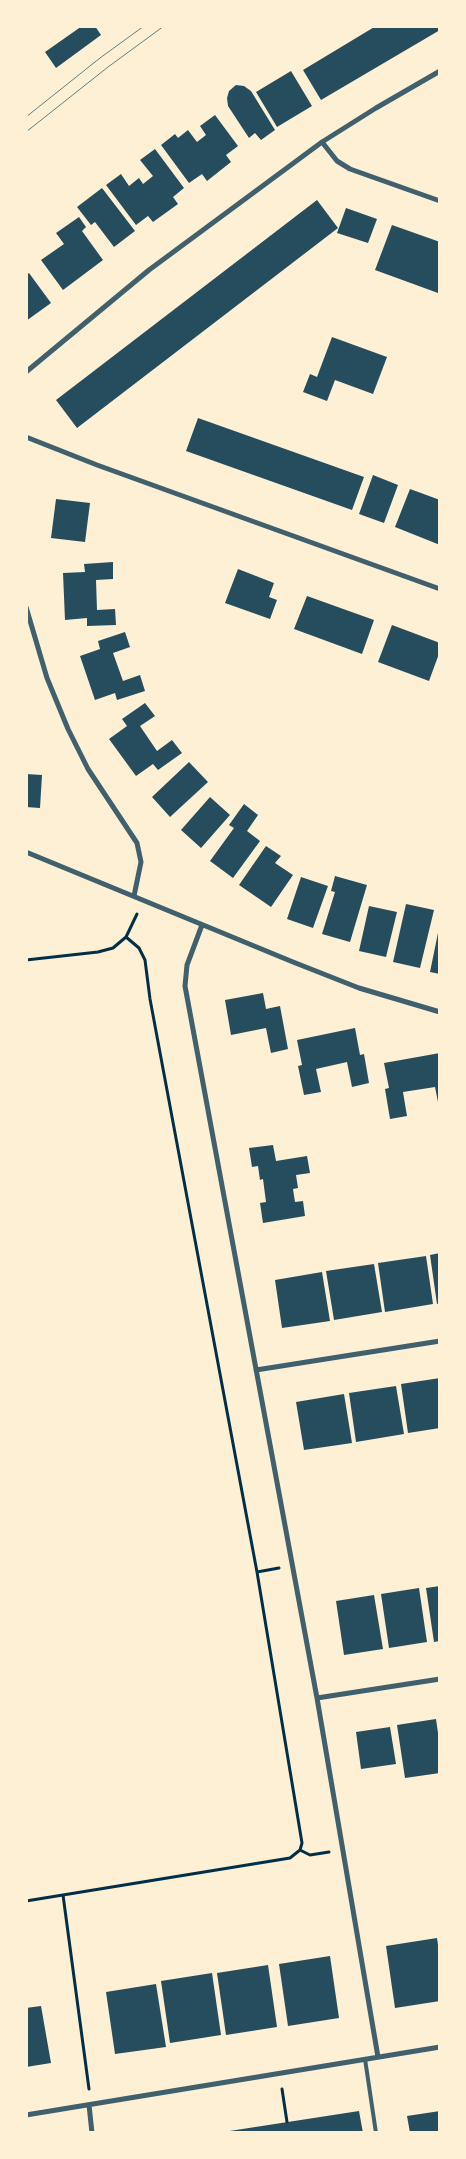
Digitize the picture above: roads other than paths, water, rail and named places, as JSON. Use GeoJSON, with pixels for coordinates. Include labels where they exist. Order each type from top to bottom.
{"type":"FeatureCollection","features":[{"type":"Feature","properties":{"kind":"street"},"geometry":{"type":"LineString","coordinates":[[26,372],[149,270],[322,142],[440,71]]}},
{"type":"Feature","properties":{"kind":"street"},"geometry":{"type":"LineString","coordinates":[[322,142],[336,161],[350,169],[440,201]]}},
{"type":"Feature","properties":{"kind":"street"},"geometry":{"type":"LineString","coordinates":[[26,437],[96,465],[440,589]]}},
{"type":"Feature","properties":{"kind":"street"},"geometry":{"type":"LineString","coordinates":[[26,606],[47,678],[68,729],[88,769],[137,843],[141,862],[134,896]]}},
{"type":"Feature","properties":{"kind":"street"},"geometry":{"type":"LineString","coordinates":[[26,852],[359,988],[440,1012]]}},
{"type":"Feature","properties":{"kind":"street"},"geometry":{"type":"LineString","coordinates":[[202,925],[187,965],[185,986],[317,1698],[378,2057]]}},
{"type":"Feature","properties":{"kind":"street"},"geometry":{"type":"LineString","coordinates":[[256,1370],[440,1341]]}},
{"type":"Feature","properties":{"kind":"street"},"geometry":{"type":"LineString","coordinates":[[317,1698],[440,1679]]}},
{"type":"Feature","properties":{"kind":"street"},"geometry":{"type":"LineString","coordinates":[[26,2115],[440,2047]]}},
{"type":"Feature","properties":{"kind":"street"},"geometry":{"type":"LineString","coordinates":[[89,2104],[92,2133]]}},
{"type":"Feature","properties":{"kind":"lane"},"geometry":{"type":"LineString","coordinates":[[365,2059],[376,2133]]}},
{"type":"Feature","properties":{"kind":"tram line"},"geometry":{"type":"LineString","coordinates":[[26,117],[100,58],[144,26]]}},
{"type":"Feature","properties":{"kind":"tram line"},"geometry":{"type":"LineString","coordinates":[[26,132],[108,67],[164,26]]}}]}
